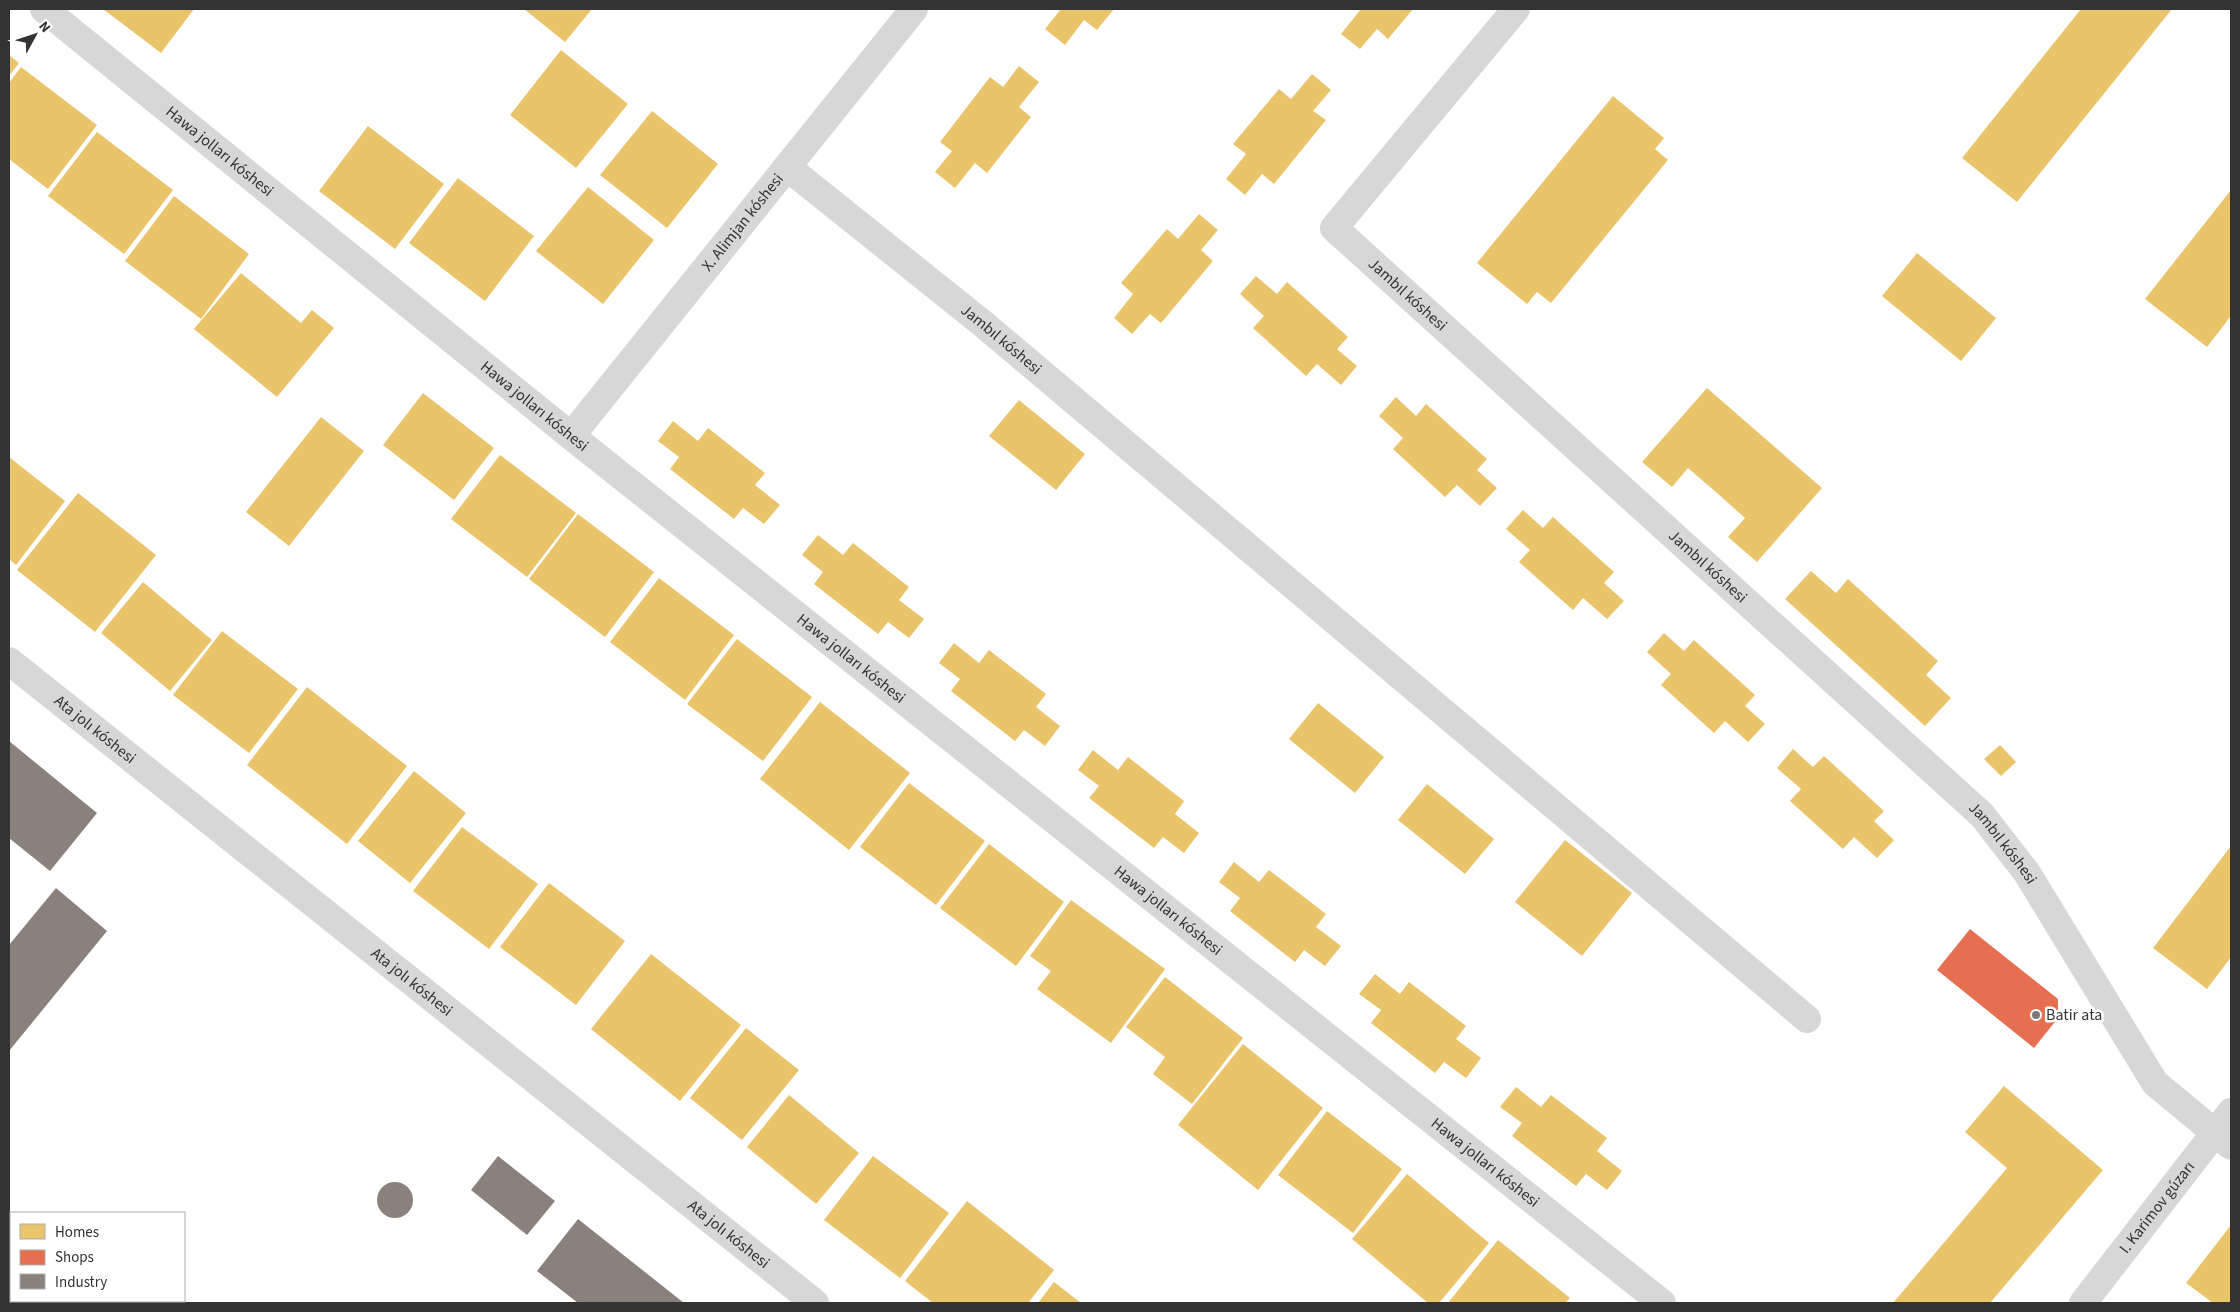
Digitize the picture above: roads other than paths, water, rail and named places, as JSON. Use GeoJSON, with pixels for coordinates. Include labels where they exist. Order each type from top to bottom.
{"type":"FeatureCollection","features":[{"type":"Feature","properties":{"kind":"street","name":"Hawa jolları kóshesi"},"geometry":{"type":"LineString","coordinates":[[44,9],[571,436],[1662,1303]]}},
{"type":"Feature","properties":{"kind":"street","name":"X. Alimjan kóshesi"},"geometry":{"type":"LineString","coordinates":[[571,436],[914,9]]}},
{"type":"Feature","properties":{"kind":"street","name":"Jambıl kóshesi"},"geometry":{"type":"LineString","coordinates":[[1516,9],[1334,228],[1982,815],[2028,873],[2156,1083],[2223,1140]]}},
{"type":"Feature","properties":{"kind":"street","name":"Jambıl kóshesi"},"geometry":{"type":"LineString","coordinates":[[788,167],[982,323],[1807,1019]]}},
{"type":"Feature","properties":{"kind":"street","name":"Ata jolı kóshesi"},"geometry":{"type":"LineString","coordinates":[[9,661],[815,1303]]}},
{"type":"Feature","properties":{"kind":"street","name":"I. Karimov gúzarı"},"geometry":{"type":"LineString","coordinates":[[2083,1303],[2223,1140],[2231,1112]]}},
{"type":"Feature","properties":{"kind":"place","name":"Batir ata"},"geometry":{"type":"Point","coordinates":[2036,1015]}}]}
